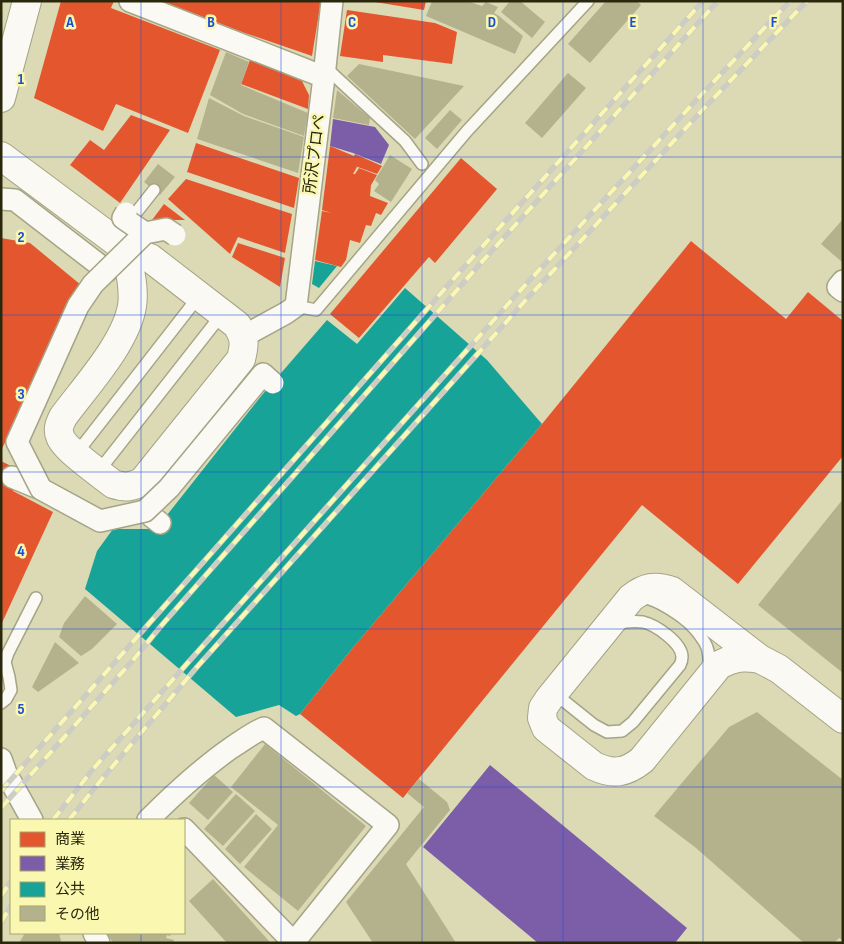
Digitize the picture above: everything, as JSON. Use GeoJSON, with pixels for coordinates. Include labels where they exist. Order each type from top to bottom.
{"type":"FeatureCollection","features":[{"type":"Feature","properties":{"kind":"street"},"geometry":{"type":"LineString","coordinates":[[130,1],[325,72]]}},
{"type":"Feature","properties":{"kind":"street","name":"所沢プロペ"},"geometry":{"type":"LineString","coordinates":[[296,306],[332,1]]}},
{"type":"Feature","properties":{"kind":"street"},"geometry":{"type":"LineString","coordinates":[[1,98],[23,4]]}},
{"type":"Feature","properties":{"kind":"street"},"geometry":{"type":"LineString","coordinates":[[1,156],[129,241],[237,325],[244,336],[244,348],[241,359],[143,481],[134,486],[122,487],[113,484],[66,446],[60,436],[59,426],[63,417],[119,342],[128,321],[132,305],[132,284],[129,241],[123,218],[126,213]]}},
{"type":"Feature","properties":{"kind":"street"},"geometry":{"type":"LineString","coordinates":[[1,199],[15,200],[107,271]]}},
{"type":"Feature","properties":{"kind":"street"},"geometry":{"type":"LineString","coordinates":[[41,489],[17,442],[78,306],[93,284],[107,271],[129,241],[166,229],[176,235]]}},
{"type":"Feature","properties":{"kind":"street"},"geometry":{"type":"LineString","coordinates":[[843,281],[838,287],[843,290]]}},
{"type":"Feature","properties":{"kind":"street"},"geometry":{"type":"LineString","coordinates":[[244,336],[286,314],[296,306]]}},
{"type":"Feature","properties":{"kind":"street"},"geometry":{"type":"LineString","coordinates":[[12,477],[41,489],[100,521],[153,517],[169,488],[263,374],[273,383]]}},
{"type":"Feature","properties":{"kind":"street"},"geometry":{"type":"LineString","coordinates":[[760,659],[747,657],[732,658],[719,665],[642,760],[633,768],[623,771],[611,771],[594,766],[546,728],[542,718],[543,708],[554,692],[631,598],[651,587],[672,591],[760,659],[779,669],[843,719]]}},
{"type":"Feature","properties":{"kind":"street"},"geometry":{"type":"LineString","coordinates":[[162,816],[207,765],[254,732],[264,728],[388,825],[294,942],[185,829]]}},
{"type":"Feature","properties":{"kind":"street"},"geometry":{"type":"LineString","coordinates":[[1,759],[6,773],[31,819]]}},
{"type":"Feature","properties":{"kind":"lane"},"geometry":{"type":"LineString","coordinates":[[296,306],[316,310],[467,131],[588,1]]}},
{"type":"Feature","properties":{"kind":"lane"},"geometry":{"type":"LineString","coordinates":[[325,72],[405,141],[422,164]]}},
{"type":"Feature","properties":{"kind":"lane"},"geometry":{"type":"LineString","coordinates":[[129,241],[154,190]]}},
{"type":"Feature","properties":{"kind":"lane"},"geometry":{"type":"LineString","coordinates":[[76,454],[199,296]]}},
{"type":"Feature","properties":{"kind":"lane"},"geometry":{"type":"LineString","coordinates":[[98,472],[222,314]]}},
{"type":"Feature","properties":{"kind":"lane"},"geometry":{"type":"LineString","coordinates":[[1,703],[6,699],[11,690],[5,662],[8,653],[36,598]]}},
{"type":"Feature","properties":{"kind":"lane"},"geometry":{"type":"LineString","coordinates":[[631,598],[649,598],[669,609],[693,627],[706,644],[710,661],[705,682]]}},
{"type":"Feature","properties":{"kind":"lane"},"geometry":{"type":"LineString","coordinates":[[554,692],[600,729],[607,732],[622,731],[634,722],[680,665],[682,657],[677,644],[657,628],[643,622],[623,622],[609,625]]}},
{"type":"Feature","properties":{"kind":"building: 商業"},"geometry":{"type":"Polygon","coordinates":[[[61,1],[114,1],[111,8],[220,50],[188,133],[116,104],[103,131],[34,98],[61,1]]]}},
{"type":"Feature","properties":{"kind":"building: 商業"},"geometry":{"type":"Polygon","coordinates":[[[162,1],[321,1],[312,56],[242,32],[162,1]]]}},
{"type":"Feature","properties":{"kind":"building: 商業"},"geometry":{"type":"Polygon","coordinates":[[[375,1],[426,1],[424,10],[375,1]]]}},
{"type":"Feature","properties":{"kind":"building: 商業"},"geometry":{"type":"Polygon","coordinates":[[[347,10],[435,23],[457,32],[452,64],[383,55],[383,62],[340,56],[347,10]]]}},
{"type":"Feature","properties":{"kind":"building: 商業"},"geometry":{"type":"Polygon","coordinates":[[[250,60],[302,81],[309,95],[308,109],[241,84],[250,60]]]}},
{"type":"Feature","properties":{"kind":"building: 商業"},"geometry":{"type":"Polygon","coordinates":[[[131,115],[170,130],[120,203],[70,165],[90,140],[104,150],[131,115]]]}},
{"type":"Feature","properties":{"kind":"building: 商業"},"geometry":{"type":"Polygon","coordinates":[[[196,143],[299,178],[294,208],[187,172],[196,143]]]}},
{"type":"Feature","properties":{"kind":"building: 商業"},"geometry":{"type":"Polygon","coordinates":[[[330,146],[354,156],[355,154],[382,166],[377,174],[355,166],[357,167],[353,174],[359,168],[377,175],[371,185],[370,196],[388,203],[381,215],[376,213],[371,226],[366,225],[360,243],[350,240],[346,260],[341,267],[315,260],[322,211],[331,213],[322,210],[330,146]]]}},
{"type":"Feature","properties":{"kind":"building: 商業"},"geometry":{"type":"Polygon","coordinates":[[[461,158],[497,189],[435,263],[429,257],[359,338],[330,314],[461,158]]]}},
{"type":"Feature","properties":{"kind":"building: 商業"},"geometry":{"type":"Polygon","coordinates":[[[186,179],[292,214],[285,253],[238,237],[230,254],[168,199],[186,179]]]}},
{"type":"Feature","properties":{"kind":"building: 商業"},"geometry":{"type":"Polygon","coordinates":[[[164,204],[185,220],[152,220],[164,204]]]}},
{"type":"Feature","properties":{"kind":"building: 商業"},"geometry":{"type":"Polygon","coordinates":[[[1,238],[30,243],[81,285],[42,362],[1,451],[1,238]]]}},
{"type":"Feature","properties":{"kind":"building: 商業"},"geometry":{"type":"Polygon","coordinates":[[[691,241],[786,319],[808,292],[843,321],[843,456],[738,584],[642,505],[403,798],[300,714],[351,650],[542,424],[691,241]]]}},
{"type":"Feature","properties":{"kind":"building: 商業"},"geometry":{"type":"Polygon","coordinates":[[[238,243],[285,258],[280,287],[232,257],[238,243]]]}},
{"type":"Feature","properties":{"kind":"building: 商業"},"geometry":{"type":"Polygon","coordinates":[[[1,461],[11,466],[13,491],[53,512],[1,625],[1,461]]]}},
{"type":"Feature","properties":{"kind":"building: 業務"},"geometry":{"type":"Polygon","coordinates":[[[333,119],[375,127],[389,145],[381,164],[330,146],[333,119]]]}},
{"type":"Feature","properties":{"kind":"building: 業務"},"geometry":{"type":"Polygon","coordinates":[[[490,765],[687,928],[675,943],[538,943],[423,847],[490,765]]]}},
{"type":"Feature","properties":{"kind":"building: 公共"},"geometry":{"type":"Polygon","coordinates":[[[315,261],[337,266],[319,288],[312,284],[315,261]]]}},
{"type":"Feature","properties":{"kind":"building: 公共"},"geometry":{"type":"Polygon","coordinates":[[[405,288],[487,360],[542,424],[351,650],[300,714],[296,716],[279,705],[236,717],[85,589],[97,551],[113,529],[156,529],[262,395],[327,320],[357,344],[405,288]]]}},
{"type":"Feature","properties":{"kind":"building: その他"},"geometry":{"type":"Polygon","coordinates":[[[432,1],[467,1],[482,6],[486,2],[498,7],[494,13],[523,36],[515,54],[426,16],[432,1]]]}},
{"type":"Feature","properties":{"kind":"building: その他"},"geometry":{"type":"Polygon","coordinates":[[[510,1],[520,1],[545,22],[532,38],[501,12],[510,1]]]}},
{"type":"Feature","properties":{"kind":"building: その他"},"geometry":{"type":"Polygon","coordinates":[[[606,1],[637,1],[641,5],[590,63],[568,44],[606,1]]]}},
{"type":"Feature","properties":{"kind":"building: その他"},"geometry":{"type":"Polygon","coordinates":[[[226,52],[249,62],[241,85],[308,113],[304,136],[243,114],[210,95],[226,52]]]}},
{"type":"Feature","properties":{"kind":"building: その他"},"geometry":{"type":"Polygon","coordinates":[[[359,64],[464,86],[415,139],[347,76],[359,64]]]}},
{"type":"Feature","properties":{"kind":"building: その他"},"geometry":{"type":"Polygon","coordinates":[[[568,73],[586,88],[542,138],[525,123],[568,73]]]}},
{"type":"Feature","properties":{"kind":"building: その他"},"geometry":{"type":"Polygon","coordinates":[[[337,90],[370,118],[369,125],[333,118],[337,90]]]}},
{"type":"Feature","properties":{"kind":"building: その他"},"geometry":{"type":"Polygon","coordinates":[[[209,98],[244,116],[304,137],[298,173],[197,139],[209,98]]]}},
{"type":"Feature","properties":{"kind":"building: その他"},"geometry":{"type":"Polygon","coordinates":[[[450,110],[462,120],[437,149],[425,138],[450,110]]]}},
{"type":"Feature","properties":{"kind":"building: その他"},"geometry":{"type":"Polygon","coordinates":[[[390,155],[412,169],[391,202],[374,191],[379,184],[375,180],[390,155]]]}},
{"type":"Feature","properties":{"kind":"building: その他"},"geometry":{"type":"Polygon","coordinates":[[[158,164],[175,177],[160,195],[144,182],[158,164]]]}},
{"type":"Feature","properties":{"kind":"building: その他"},"geometry":{"type":"Polygon","coordinates":[[[843,219],[843,261],[842,262],[821,244],[843,219]]]}},
{"type":"Feature","properties":{"kind":"building: その他"},"geometry":{"type":"Polygon","coordinates":[[[843,499],[843,673],[758,605],[843,499]]]}},
{"type":"Feature","properties":{"kind":"building: その他"},"geometry":{"type":"Polygon","coordinates":[[[85,596],[117,624],[92,649],[81,656],[59,637],[64,623],[85,596]]]}},
{"type":"Feature","properties":{"kind":"building: その他"},"geometry":{"type":"Polygon","coordinates":[[[55,642],[79,663],[38,692],[32,687],[55,642]]]}},
{"type":"Feature","properties":{"kind":"building: その他"},"geometry":{"type":"Polygon","coordinates":[[[757,712],[843,780],[843,940],[839,938],[834,943],[804,943],[696,848],[654,816],[729,727],[757,712]]]}},
{"type":"Feature","properties":{"kind":"building: その他"},"geometry":{"type":"Polygon","coordinates":[[[265,744],[366,826],[298,911],[244,867],[278,825],[231,787],[265,744]]]}},
{"type":"Feature","properties":{"kind":"building: その他"},"geometry":{"type":"Polygon","coordinates":[[[214,775],[233,792],[208,820],[189,803],[214,775]]]}},
{"type":"Feature","properties":{"kind":"building: その他"},"geometry":{"type":"Polygon","coordinates":[[[419,779],[447,802],[450,810],[406,864],[456,943],[373,943],[346,902],[424,807],[407,793],[419,779]]]}},
{"type":"Feature","properties":{"kind":"building: その他"},"geometry":{"type":"Polygon","coordinates":[[[236,794],[255,811],[223,846],[204,829],[236,794]]]}},
{"type":"Feature","properties":{"kind":"building: その他"},"geometry":{"type":"Polygon","coordinates":[[[256,814],[272,829],[240,864],[225,849],[256,814]]]}},
{"type":"Feature","properties":{"kind":"building: その他"},"geometry":{"type":"Polygon","coordinates":[[[213,879],[269,941],[268,943],[227,943],[189,901],[213,879]]]}},
{"type":"Feature","properties":{"kind":"building: その他"},"geometry":{"type":"Polygon","coordinates":[[[24,934],[59,934],[61,941],[58,943],[19,943],[24,934]]]}},
{"type":"Feature","properties":{"kind":"building: その他"},"geometry":{"type":"Polygon","coordinates":[[[108,934],[171,934],[170,936],[167,935],[166,938],[174,940],[173,943],[113,943],[108,934]]]}},
{"type":"Feature","properties":{"kind":"railway"},"geometry":{"type":"LineString","coordinates":[[1,791],[473,257],[703,1]]}},
{"type":"Feature","properties":{"kind":"railway"},"geometry":{"type":"LineString","coordinates":[[1,808],[480,264],[718,1]]}},
{"type":"Feature","properties":{"kind":"railway"},"geometry":{"type":"LineString","coordinates":[[54,819],[93,769],[517,294],[790,1]]}},
{"type":"Feature","properties":{"kind":"railway"},"geometry":{"type":"LineString","coordinates":[[70,819],[197,667],[525,301],[710,102],[807,1]]}},
{"type":"Feature","properties":{"kind":"railway"},"geometry":{"type":"LineString","coordinates":[[1,896],[10,882]]}},
{"type":"Feature","properties":{"kind":"railway"},"geometry":{"type":"LineString","coordinates":[[1,922],[10,908]]}}]}
